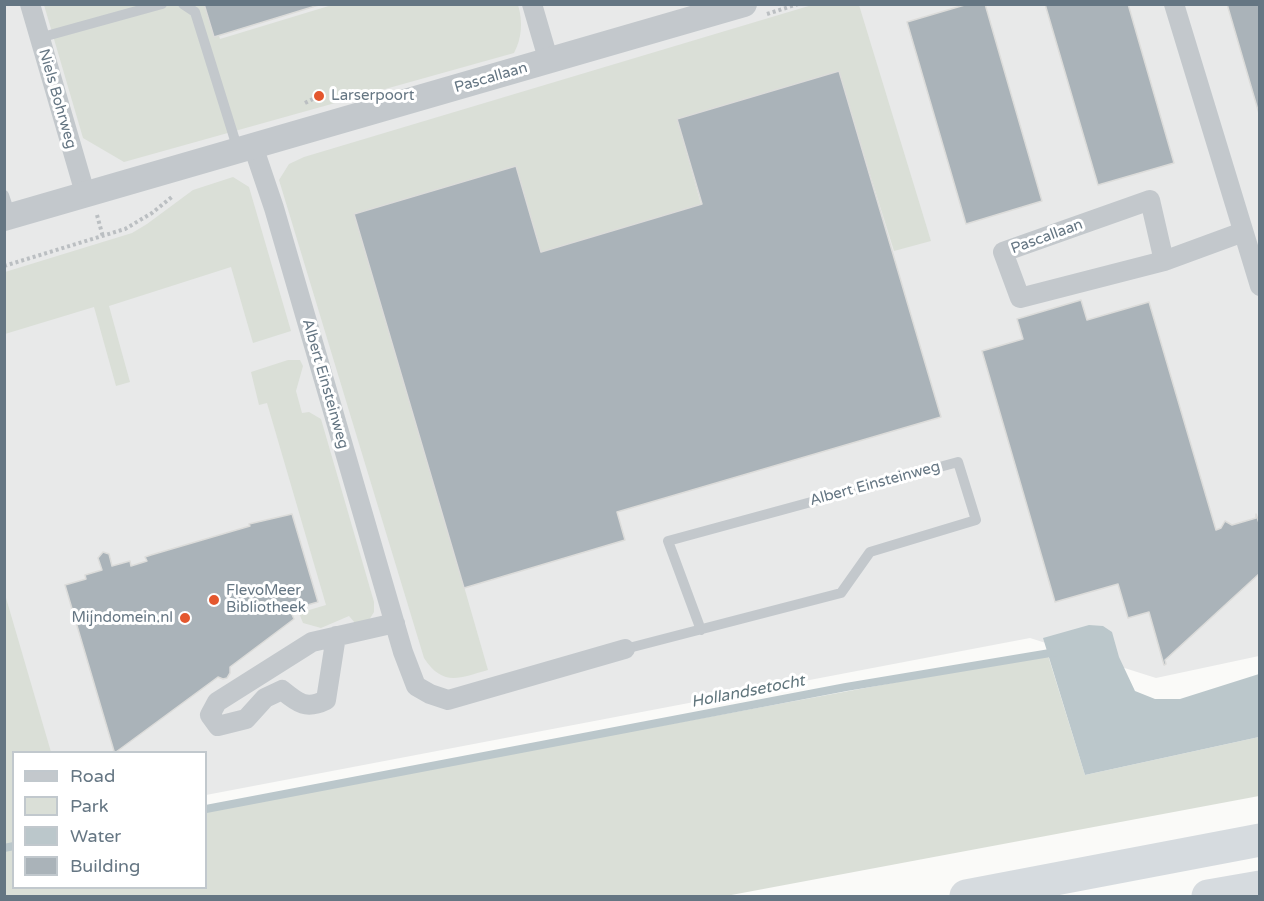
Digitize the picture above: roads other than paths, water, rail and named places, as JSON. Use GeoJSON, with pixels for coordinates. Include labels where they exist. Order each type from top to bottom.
{"type":"FeatureCollection","features":[{"type":"Feature","properties":{"kind":"highway"},"geometry":{"type":"LineString","coordinates":[[966,897],[1260,840]]}},
{"type":"Feature","properties":{"kind":"highway"},"geometry":{"type":"LineString","coordinates":[[1208,897],[1260,887]]}},
{"type":"Feature","properties":{"kind":"street","name":"Niels Bohrweg"},"geometry":{"type":"LineString","coordinates":[[30,4],[90,199]]}},
{"type":"Feature","properties":{"kind":"street"},"geometry":{"type":"LineString","coordinates":[[532,4],[549,62]]}},
{"type":"Feature","properties":{"kind":"street","name":"Pascallaan"},"geometry":{"type":"LineString","coordinates":[[7,210],[90,199],[245,148],[744,4]]}},
{"type":"Feature","properties":{"kind":"street"},"geometry":{"type":"LineString","coordinates":[[1174,4],[1260,286]]}},
{"type":"Feature","properties":{"kind":"street","name":"Albert Einsteinweg"},"geometry":{"type":"LineString","coordinates":[[245,148],[277,219],[395,623],[416,686],[448,700],[625,649]]}},
{"type":"Feature","properties":{"kind":"street","name":"Pascallaan"},"geometry":{"type":"LineString","coordinates":[[1164,261],[1150,200],[1003,252],[1020,298],[1164,261],[1243,232]]}},
{"type":"Feature","properties":{"kind":"street"},"geometry":{"type":"LineString","coordinates":[[336,636],[326,700],[314,706],[298,702],[282,690],[265,698],[246,719],[218,726],[210,715],[217,702],[312,642],[336,636],[395,623]]}},
{"type":"Feature","properties":{"kind":"lane"},"geometry":{"type":"LineString","coordinates":[[39,38],[162,4]]}},
{"type":"Feature","properties":{"kind":"lane"},"geometry":{"type":"LineString","coordinates":[[183,4],[195,12],[245,148]]}},
{"type":"Feature","properties":{"kind":"lane","name":"Albert Einsteinweg"},"geometry":{"type":"LineString","coordinates":[[625,649],[701,630],[842,593],[870,552],[976,520],[958,462],[668,541],[701,630]]}},
{"type":"Feature","properties":{"kind":"water"},"geometry":{"type":"Polygon","coordinates":[[[1089,625],[1103,626],[1112,632],[1119,657],[1135,691],[1155,699],[1180,699],[1259,674],[1259,737],[1085,775],[1043,638],[1089,625]]]}},
{"type":"Feature","properties":{"kind":"waterway","name":"Hollandsetocht"},"geometry":{"type":"LineString","coordinates":[[207,809],[846,687],[1056,652]]}},
{"type":"Feature","properties":{"kind":"waterway","name":"Hollandsetocht"},"geometry":{"type":"LineString","coordinates":[[4,848],[12,846]]}},
{"type":"Feature","properties":{"kind":"place","name":"Larserpoort"},"geometry":{"type":"Point","coordinates":[319,96]}},
{"type":"Feature","properties":{"kind":"place","name":"FlevoMeer Bibliotheek"},"geometry":{"type":"Point","coordinates":[214,600]}},
{"type":"Feature","properties":{"kind":"place","name":"Mijndomein.nl"},"geometry":{"type":"Point","coordinates":[185,618]}}]}
